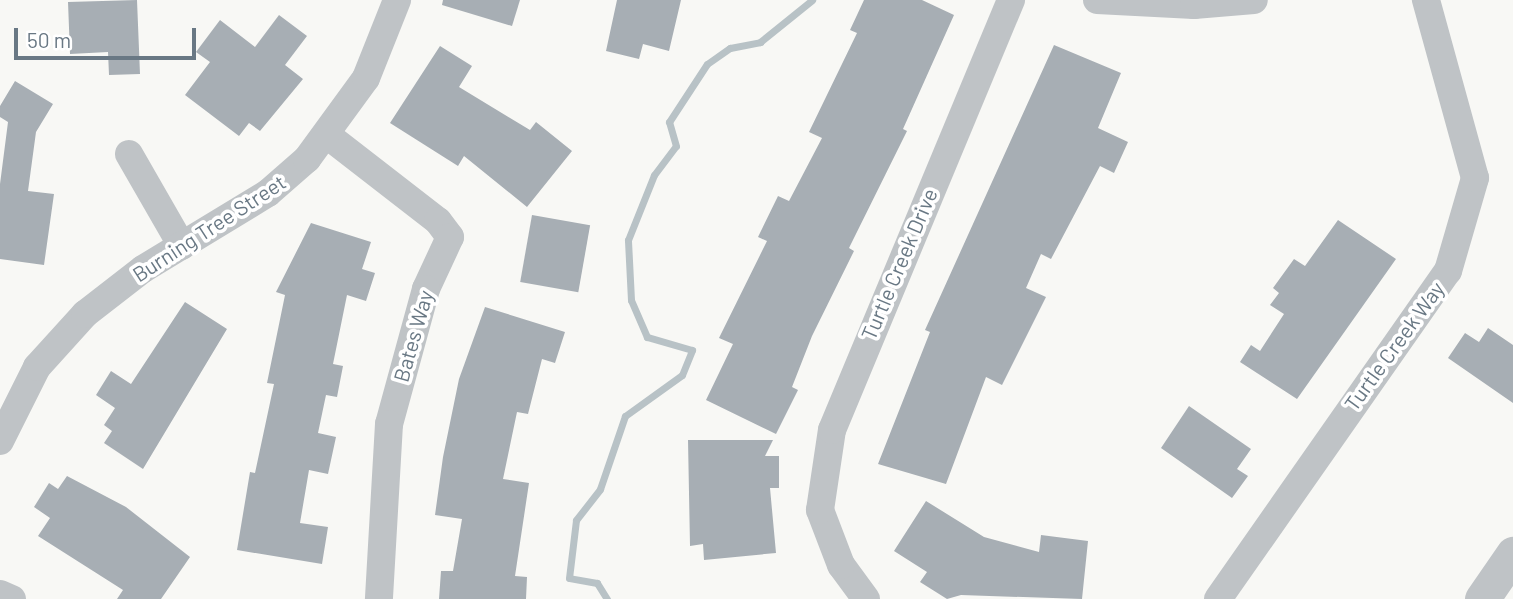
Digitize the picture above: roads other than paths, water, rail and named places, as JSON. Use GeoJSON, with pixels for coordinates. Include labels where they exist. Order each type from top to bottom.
{"type":"FeatureCollection","features":[{"type":"Feature","properties":{"kind":"street","name":"Burning Tree Street"},"geometry":{"type":"LineString","coordinates":[[0,441],[23,390],[62,338],[116,289],[287,179],[327,135],[366,78],[397,0]]}},
{"type":"Feature","properties":{"kind":"street","name":"Turtle Creek Drive"},"geometry":{"type":"LineString","coordinates":[[866,599],[828,536],[820,499],[832,430],[1011,0]]}},
{"type":"Feature","properties":{"kind":"street"},"geometry":{"type":"LineString","coordinates":[[1097,0],[1194,5],[1254,0]]}},
{"type":"Feature","properties":{"kind":"street","name":"Turtle Creek Way"},"geometry":{"type":"LineString","coordinates":[[1218,599],[1448,271],[1475,178],[1429,12]]}},
{"type":"Feature","properties":{"kind":"street","name":"Bates Way"},"geometry":{"type":"LineString","coordinates":[[327,135],[438,221],[450,237],[426,289],[389,424],[379,599]]}},
{"type":"Feature","properties":{"kind":"street"},"geometry":{"type":"LineString","coordinates":[[129,154],[182,246]]}},
{"type":"Feature","properties":{"kind":"street"},"geometry":{"type":"LineString","coordinates":[[1482,599],[1513,554]]}},
{"type":"Feature","properties":{"kind":"street"},"geometry":{"type":"LineString","coordinates":[[0,594],[12,599]]}},
{"type":"Feature","properties":{"kind":"waterway"},"geometry":{"type":"LineString","coordinates":[[607,599],[597,583],[569,578],[576,520],[600,489],[625,416],[682,375],[692,350],[647,337],[631,300],[628,240],[654,175],[676,146],[669,122],[707,64],[730,48],[760,42],[812,0]]}}]}
